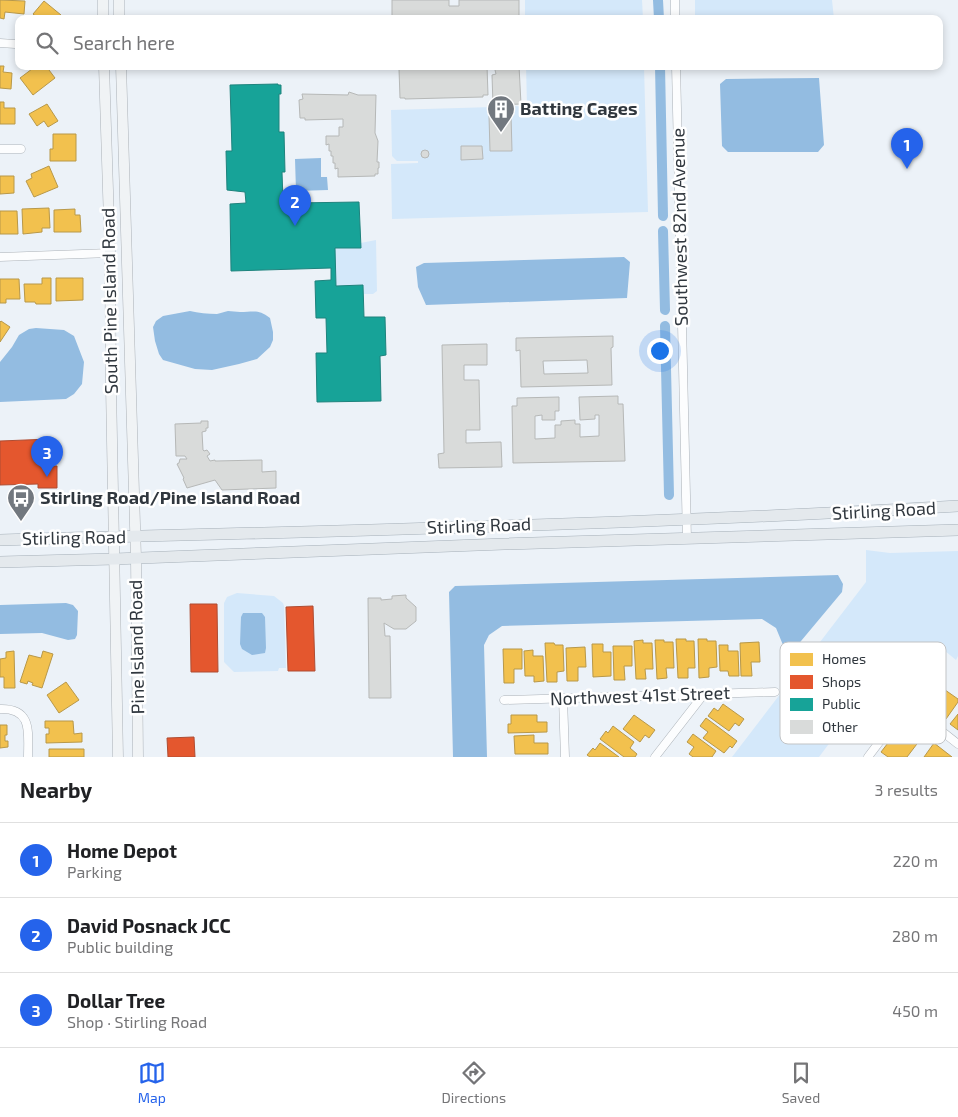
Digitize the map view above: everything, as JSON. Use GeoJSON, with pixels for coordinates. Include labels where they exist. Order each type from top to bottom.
{"type":"FeatureCollection","features":[{"type":"Feature","properties":{"kind":"main road"},"geometry":{"type":"LineString","coordinates":[[102,0],[103,15]]}},
{"type":"Feature","properties":{"kind":"main road"},"geometry":{"type":"LineString","coordinates":[[119,0],[119,15]]}},
{"type":"Feature","properties":{"kind":"main road","name":"South Pine Island Road"},"geometry":{"type":"LineString","coordinates":[[104,70],[110,254],[114,536]]}},
{"type":"Feature","properties":{"kind":"main road","name":"South Pine Island Road"},"geometry":{"type":"LineString","coordinates":[[121,70],[135,536]]}},
{"type":"Feature","properties":{"kind":"main road","name":"Stirling Road"},"geometry":{"type":"LineString","coordinates":[[0,540],[687,520],[958,506]]}},
{"type":"Feature","properties":{"kind":"main road"},"geometry":{"type":"LineString","coordinates":[[421,528],[422,548]]}},
{"type":"Feature","properties":{"kind":"main road","name":"Stirling Road"},"geometry":{"type":"LineString","coordinates":[[0,562],[958,530]]}},
{"type":"Feature","properties":{"kind":"main road","name":"Pine Island Road"},"geometry":{"type":"LineString","coordinates":[[114,536],[118,757]]}},
{"type":"Feature","properties":{"kind":"main road","name":"Pine Island Road"},"geometry":{"type":"LineString","coordinates":[[135,536],[138,757]]}},
{"type":"Feature","properties":{"kind":"street"},"geometry":{"type":"LineString","coordinates":[[675,0],[675,15]]}},
{"type":"Feature","properties":{"kind":"street"},"geometry":{"type":"LineString","coordinates":[[0,43],[14,44]]}},
{"type":"Feature","properties":{"kind":"street","name":"Southwest 82nd Avenue"},"geometry":{"type":"LineString","coordinates":[[676,70],[687,539]]}},
{"type":"Feature","properties":{"kind":"street"},"geometry":{"type":"LineString","coordinates":[[0,149],[20,149]]}},
{"type":"Feature","properties":{"kind":"street"},"geometry":{"type":"LineString","coordinates":[[0,257],[110,254]]}},
{"type":"Feature","properties":{"kind":"street","name":"Northwest 41st Street"},"geometry":{"type":"LineString","coordinates":[[504,700],[775,692]]}},
{"type":"Feature","properties":{"kind":"street"},"geometry":{"type":"LineString","coordinates":[[655,757],[704,694]]}},
{"type":"Feature","properties":{"kind":"street"},"geometry":{"type":"LineString","coordinates":[[563,698],[565,757]]}},
{"type":"Feature","properties":{"kind":"street"},"geometry":{"type":"LineString","coordinates":[[21,714],[27,708]]}},
{"type":"Feature","properties":{"kind":"street"},"geometry":{"type":"LineString","coordinates":[[0,709],[13,710],[21,714],[26,722],[28,757]]}},
{"type":"Feature","properties":{"kind":"street"},"geometry":{"type":"LineString","coordinates":[[946,735],[958,744]]}},
{"type":"Feature","properties":{"kind":"street"},"geometry":{"type":"LineString","coordinates":[[868,757],[878,744]]}},
{"type":"Feature","properties":{"kind":"shaded area"},"geometry":{"type":"Polygon","coordinates":[[[525,0],[642,0],[643,15],[525,15],[525,0]]]}},
{"type":"Feature","properties":{"kind":"shaded area"},"geometry":{"type":"Polygon","coordinates":[[[695,0],[832,0],[834,15],[695,15],[695,0]]]}},
{"type":"Feature","properties":{"kind":"shaded area"},"geometry":{"type":"Polygon","coordinates":[[[526,70],[644,70],[648,212],[392,219],[391,164],[418,163],[418,161],[397,161],[392,156],[391,110],[527,106],[526,70]]]}},
{"type":"Feature","properties":{"kind":"shaded area"},"geometry":{"type":"Polygon","coordinates":[[[376,240],[377,291],[373,294],[364,294],[363,285],[336,286],[335,248],[376,240]]]}},
{"type":"Feature","properties":{"kind":"shaded area"},"geometry":{"type":"Polygon","coordinates":[[[866,550],[890,553],[958,551],[958,656],[956,660],[946,652],[946,642],[820,642],[866,582],[866,550]]]}},
{"type":"Feature","properties":{"kind":"shaded area"},"geometry":{"type":"Polygon","coordinates":[[[237,593],[274,596],[283,603],[286,668],[279,668],[278,671],[234,672],[224,662],[224,603],[227,597],[237,593]]]}},
{"type":"Feature","properties":{"kind":"shaded area"},"geometry":{"type":"Polygon","coordinates":[[[780,694],[780,744],[829,744],[819,757],[732,757],[780,694]]]}},
{"type":"Feature","properties":{"kind":"water"},"geometry":{"type":"Polygon","coordinates":[[[819,78],[824,145],[818,152],[728,152],[722,146],[720,84],[726,79],[819,78]]]}},
{"type":"Feature","properties":{"kind":"water"},"geometry":{"type":"Polygon","coordinates":[[[321,158],[321,177],[327,177],[328,190],[296,191],[295,159],[321,158]]]}},
{"type":"Feature","properties":{"kind":"water"},"geometry":{"type":"Polygon","coordinates":[[[624,257],[630,262],[627,298],[426,305],[418,287],[416,267],[424,263],[624,257]]]}},
{"type":"Feature","properties":{"kind":"water"},"geometry":{"type":"Polygon","coordinates":[[[190,311],[214,314],[228,311],[262,313],[270,318],[273,340],[270,347],[257,359],[212,370],[195,369],[163,360],[155,341],[153,327],[156,321],[163,316],[190,311]]]}},
{"type":"Feature","properties":{"kind":"water"},"geometry":{"type":"Polygon","coordinates":[[[29,329],[64,330],[74,336],[84,362],[82,384],[74,394],[66,399],[0,402],[0,362],[19,335],[29,329]]]}},
{"type":"Feature","properties":{"kind":"water"},"geometry":{"type":"Polygon","coordinates":[[[838,575],[843,584],[842,592],[800,642],[782,642],[776,628],[762,619],[502,626],[489,635],[484,645],[487,757],[453,757],[449,592],[455,586],[838,575]]]}},
{"type":"Feature","properties":{"kind":"water"},"geometry":{"type":"Polygon","coordinates":[[[66,603],[73,605],[78,611],[77,635],[75,639],[68,640],[42,633],[0,634],[0,605],[66,603]]]}},
{"type":"Feature","properties":{"kind":"water"},"geometry":{"type":"Polygon","coordinates":[[[243,613],[262,613],[265,617],[265,653],[252,655],[242,649],[240,644],[241,617],[243,613]]]}},
{"type":"Feature","properties":{"kind":"building: Homes"},"geometry":{"type":"Polygon","coordinates":[[[0,0],[25,1],[24,14],[5,12],[4,19],[0,18],[0,0]]]}},
{"type":"Feature","properties":{"kind":"building: Homes"},"geometry":{"type":"Polygon","coordinates":[[[44,1],[61,15],[34,15],[33,14],[44,1]]]}},
{"type":"Feature","properties":{"kind":"building: Homes"},"geometry":{"type":"Polygon","coordinates":[[[0,66],[4,66],[3,72],[12,73],[11,89],[0,88],[0,66]]]}},
{"type":"Feature","properties":{"kind":"building: Homes"},"geometry":{"type":"Polygon","coordinates":[[[31,70],[49,70],[55,78],[33,95],[20,78],[31,70]]]}},
{"type":"Feature","properties":{"kind":"building: Homes"},"geometry":{"type":"Polygon","coordinates":[[[0,102],[4,102],[4,108],[15,108],[15,124],[0,124],[0,102]]]}},
{"type":"Feature","properties":{"kind":"building: Homes"},"geometry":{"type":"Polygon","coordinates":[[[47,104],[58,121],[48,127],[44,121],[37,126],[29,114],[47,104]]]}},
{"type":"Feature","properties":{"kind":"building: Homes"},"geometry":{"type":"Polygon","coordinates":[[[53,134],[76,134],[76,161],[50,161],[50,149],[53,149],[53,134]]]}},
{"type":"Feature","properties":{"kind":"building: Homes"},"geometry":{"type":"Polygon","coordinates":[[[49,166],[58,187],[34,197],[26,181],[32,178],[31,174],[49,166]]]}},
{"type":"Feature","properties":{"kind":"building: Homes"},"geometry":{"type":"Polygon","coordinates":[[[0,176],[14,176],[14,193],[0,194],[0,176]]]}},
{"type":"Feature","properties":{"kind":"building: Homes"},"geometry":{"type":"Polygon","coordinates":[[[49,208],[50,228],[42,228],[42,232],[23,234],[22,209],[49,208]]]}},
{"type":"Feature","properties":{"kind":"building: Homes"},"geometry":{"type":"Polygon","coordinates":[[[75,209],[75,215],[80,215],[81,232],[54,232],[54,210],[75,209]]]}},
{"type":"Feature","properties":{"kind":"building: Homes"},"geometry":{"type":"Polygon","coordinates":[[[0,211],[17,211],[18,234],[0,234],[0,211]]]}},
{"type":"Feature","properties":{"kind":"building: Homes"},"geometry":{"type":"Polygon","coordinates":[[[42,278],[51,278],[51,304],[25,302],[24,284],[42,284],[42,278]]]}},
{"type":"Feature","properties":{"kind":"building: Homes"},"geometry":{"type":"Polygon","coordinates":[[[56,278],[83,278],[83,300],[56,301],[56,278]]]}},
{"type":"Feature","properties":{"kind":"building: Homes"},"geometry":{"type":"Polygon","coordinates":[[[0,279],[19,279],[20,299],[6,299],[6,303],[0,303],[0,279]]]}},
{"type":"Feature","properties":{"kind":"building: Homes"},"geometry":{"type":"Polygon","coordinates":[[[0,322],[10,327],[0,342],[0,322]]]}},
{"type":"Feature","properties":{"kind":"building: Homes"},"geometry":{"type":"Polygon","coordinates":[[[676,639],[694,641],[695,668],[688,668],[688,678],[678,678],[676,639]]]}},
{"type":"Feature","properties":{"kind":"building: Homes"},"geometry":{"type":"Polygon","coordinates":[[[698,639],[716,641],[717,667],[709,668],[709,677],[699,678],[698,639]]]}},
{"type":"Feature","properties":{"kind":"building: Homes"},"geometry":{"type":"Polygon","coordinates":[[[643,640],[643,643],[652,643],[653,669],[645,669],[646,679],[636,679],[634,641],[643,640]]]}},
{"type":"Feature","properties":{"kind":"building: Homes"},"geometry":{"type":"Polygon","coordinates":[[[655,640],[673,642],[674,668],[666,668],[667,678],[657,679],[655,640]]]}},
{"type":"Feature","properties":{"kind":"building: Homes"},"geometry":{"type":"Polygon","coordinates":[[[759,642],[760,662],[751,662],[752,676],[741,676],[740,643],[759,642]]]}},
{"type":"Feature","properties":{"kind":"building: Homes"},"geometry":{"type":"Polygon","coordinates":[[[545,643],[563,645],[564,671],[557,672],[557,682],[547,682],[545,643]]]}},
{"type":"Feature","properties":{"kind":"building: Homes"},"geometry":{"type":"Polygon","coordinates":[[[592,644],[603,644],[603,652],[611,652],[611,676],[593,677],[592,644]]]}},
{"type":"Feature","properties":{"kind":"building: Homes"},"geometry":{"type":"Polygon","coordinates":[[[719,645],[728,645],[728,651],[738,651],[739,676],[729,676],[728,671],[720,671],[719,645]]]}},
{"type":"Feature","properties":{"kind":"building: Homes"},"geometry":{"type":"Polygon","coordinates":[[[613,646],[632,646],[632,666],[624,666],[625,680],[614,680],[613,646]]]}},
{"type":"Feature","properties":{"kind":"building: Homes"},"geometry":{"type":"Polygon","coordinates":[[[585,647],[586,667],[578,667],[578,681],[567,681],[566,648],[585,647]]]}},
{"type":"Feature","properties":{"kind":"building: Homes"},"geometry":{"type":"Polygon","coordinates":[[[503,649],[522,649],[522,669],[514,669],[514,683],[504,683],[503,649]]]}},
{"type":"Feature","properties":{"kind":"building: Homes"},"geometry":{"type":"Polygon","coordinates":[[[533,650],[533,656],[543,656],[544,681],[534,682],[534,676],[525,676],[524,651],[533,650]]]}},
{"type":"Feature","properties":{"kind":"building: Homes"},"geometry":{"type":"Polygon","coordinates":[[[14,651],[15,688],[4,688],[4,677],[0,677],[0,659],[6,658],[6,652],[14,651]]]}},
{"type":"Feature","properties":{"kind":"building: Homes"},"geometry":{"type":"Polygon","coordinates":[[[43,651],[53,654],[42,688],[32,685],[33,683],[28,681],[27,684],[20,682],[29,655],[41,658],[43,651]]]}},
{"type":"Feature","properties":{"kind":"building: Homes"},"geometry":{"type":"Polygon","coordinates":[[[66,682],[79,700],[59,713],[47,695],[66,682]]]}},
{"type":"Feature","properties":{"kind":"building: Homes"},"geometry":{"type":"Polygon","coordinates":[[[946,691],[958,699],[958,702],[946,719],[946,691]]]}},
{"type":"Feature","properties":{"kind":"building: Homes"},"geometry":{"type":"Polygon","coordinates":[[[723,704],[744,719],[739,726],[735,723],[729,731],[708,716],[714,708],[718,711],[723,704]]]}},
{"type":"Feature","properties":{"kind":"building: Homes"},"geometry":{"type":"Polygon","coordinates":[[[958,714],[958,730],[950,724],[958,714]]]}},
{"type":"Feature","properties":{"kind":"building: Homes"},"geometry":{"type":"Polygon","coordinates":[[[511,715],[537,715],[537,722],[547,722],[547,732],[508,733],[511,715]]]}},
{"type":"Feature","properties":{"kind":"building: Homes"},"geometry":{"type":"Polygon","coordinates":[[[634,715],[655,730],[649,738],[645,735],[640,742],[623,729],[634,715]]]}},
{"type":"Feature","properties":{"kind":"building: Homes"},"geometry":{"type":"Polygon","coordinates":[[[706,718],[737,741],[732,748],[730,746],[724,753],[703,738],[708,732],[700,726],[706,718]]]}},
{"type":"Feature","properties":{"kind":"building: Homes"},"geometry":{"type":"Polygon","coordinates":[[[45,721],[73,721],[74,734],[82,733],[82,742],[46,743],[46,734],[49,734],[49,728],[45,728],[45,721]]]}},
{"type":"Feature","properties":{"kind":"building: Homes"},"geometry":{"type":"Polygon","coordinates":[[[0,725],[7,725],[5,741],[8,741],[8,747],[0,748],[0,725]]]}},
{"type":"Feature","properties":{"kind":"building: Homes"},"geometry":{"type":"Polygon","coordinates":[[[613,726],[634,742],[630,748],[637,754],[635,757],[624,757],[600,739],[613,726]]]}},
{"type":"Feature","properties":{"kind":"building: Homes"},"geometry":{"type":"Polygon","coordinates":[[[693,734],[716,751],[712,757],[693,757],[689,754],[694,747],[687,742],[693,734]]]}},
{"type":"Feature","properties":{"kind":"building: Homes"},"geometry":{"type":"Polygon","coordinates":[[[534,735],[534,743],[548,743],[548,754],[515,754],[514,736],[534,735]]]}},
{"type":"Feature","properties":{"kind":"building: Homes"},"geometry":{"type":"Polygon","coordinates":[[[600,743],[619,757],[590,757],[587,755],[593,748],[595,750],[600,743]]]}},
{"type":"Feature","properties":{"kind":"building: Homes"},"geometry":{"type":"Polygon","coordinates":[[[887,744],[917,744],[907,757],[888,757],[881,752],[887,744]]]}},
{"type":"Feature","properties":{"kind":"building: Homes"},"geometry":{"type":"Polygon","coordinates":[[[933,744],[935,744],[952,757],[924,757],[933,744]]]}},
{"type":"Feature","properties":{"kind":"building: Homes"},"geometry":{"type":"Polygon","coordinates":[[[49,749],[84,749],[84,757],[49,757],[49,749]]]}},
{"type":"Feature","properties":{"kind":"building: Shops"},"geometry":{"type":"Polygon","coordinates":[[[51,439],[51,466],[57,466],[57,488],[38,488],[38,484],[0,485],[0,441],[51,439]]]}},
{"type":"Feature","properties":{"kind":"building: Shops"},"geometry":{"type":"Polygon","coordinates":[[[190,604],[217,604],[218,672],[191,672],[190,604]]]}},
{"type":"Feature","properties":{"kind":"building: Shops"},"geometry":{"type":"Polygon","coordinates":[[[313,606],[315,671],[288,671],[286,607],[313,606]]]}},
{"type":"Feature","properties":{"kind":"building: Shops"},"geometry":{"type":"Polygon","coordinates":[[[194,737],[195,757],[168,757],[167,738],[194,737]]]}},
{"type":"Feature","properties":{"kind":"building: Public"},"geometry":{"type":"Polygon","coordinates":[[[230,85],[281,85],[281,94],[279,94],[279,132],[284,132],[285,172],[282,172],[283,201],[294,201],[294,203],[359,202],[361,248],[335,248],[336,286],[363,285],[364,317],[385,317],[386,355],[380,356],[381,401],[317,402],[316,353],[327,353],[326,318],[316,318],[315,281],[331,280],[331,268],[231,271],[230,204],[246,203],[245,192],[227,190],[226,151],[232,151],[230,85]]]}},
{"type":"Feature","properties":{"kind":"building: Other"},"geometry":{"type":"Polygon","coordinates":[[[392,0],[449,0],[449,6],[459,6],[459,0],[519,0],[519,15],[392,15],[392,0]]]}},
{"type":"Feature","properties":{"kind":"building: Other"},"geometry":{"type":"Polygon","coordinates":[[[399,70],[487,70],[488,95],[483,95],[483,97],[400,98],[399,70]]]}},
{"type":"Feature","properties":{"kind":"building: Other"},"geometry":{"type":"Polygon","coordinates":[[[495,70],[519,70],[521,104],[493,105],[492,75],[496,74],[495,70]]]}},
{"type":"Feature","properties":{"kind":"building: Other"},"geometry":{"type":"Polygon","coordinates":[[[349,92],[358,95],[376,95],[375,133],[378,141],[377,162],[379,162],[379,168],[378,174],[375,174],[375,176],[338,177],[338,168],[335,169],[333,156],[331,156],[331,151],[329,151],[329,144],[326,145],[326,136],[339,136],[339,127],[343,127],[343,119],[305,120],[305,118],[300,118],[299,100],[303,99],[302,94],[348,95],[349,92]]]}},
{"type":"Feature","properties":{"kind":"building: Other","name":"Batting Cages"},"geometry":{"type":"Polygon","coordinates":[[[511,115],[512,151],[490,151],[489,116],[511,115]]]}},
{"type":"Feature","properties":{"kind":"building: Other"},"geometry":{"type":"Polygon","coordinates":[[[461,146],[482,146],[483,159],[461,160],[461,146]]]}},
{"type":"Feature","properties":{"kind":"building: Other"},"geometry":{"type":"Polygon","coordinates":[[[425,150],[429,154],[425,158],[421,154],[425,150]]]}},
{"type":"Feature","properties":{"kind":"building: Other"},"geometry":{"type":"Polygon","coordinates":[[[613,336],[613,347],[611,348],[612,385],[521,387],[520,350],[516,351],[516,338],[613,336]],[[587,360],[543,361],[544,374],[588,373],[587,360]]]}},
{"type":"Feature","properties":{"kind":"building: Other"},"geometry":{"type":"Polygon","coordinates":[[[487,344],[487,365],[464,365],[464,380],[479,380],[480,430],[466,430],[466,443],[501,442],[502,467],[439,468],[438,454],[444,453],[442,345],[487,344]]]}},
{"type":"Feature","properties":{"kind":"building: Other"},"geometry":{"type":"Polygon","coordinates":[[[618,396],[618,404],[623,404],[625,461],[513,463],[512,406],[517,406],[517,398],[559,397],[559,411],[555,411],[555,420],[542,420],[542,415],[535,416],[535,439],[555,438],[555,425],[561,425],[561,421],[575,420],[575,424],[580,424],[580,437],[599,436],[599,415],[595,415],[595,419],[580,420],[579,397],[618,396]]]}},
{"type":"Feature","properties":{"kind":"building: Other"},"geometry":{"type":"Polygon","coordinates":[[[201,421],[208,421],[208,428],[202,432],[203,450],[207,450],[210,454],[207,456],[210,461],[262,460],[262,472],[276,471],[276,488],[222,490],[215,480],[187,488],[177,464],[180,459],[187,459],[185,456],[176,456],[175,424],[201,423],[201,421]]]}},
{"type":"Feature","properties":{"kind":"building: Other"},"geometry":{"type":"Polygon","coordinates":[[[406,595],[406,598],[416,607],[416,621],[406,629],[394,629],[384,623],[385,636],[390,636],[391,698],[369,698],[368,598],[381,598],[381,600],[392,599],[392,596],[406,595]]]}},
{"type":"Feature","properties":{"kind":"waterway"},"geometry":{"type":"LineString","coordinates":[[658,0],[659,15]]}},
{"type":"Feature","properties":{"kind":"waterway"},"geometry":{"type":"LineString","coordinates":[[660,70],[663,216]]}},
{"type":"Feature","properties":{"kind":"waterway"},"geometry":{"type":"LineString","coordinates":[[663,231],[665,310]]}},
{"type":"Feature","properties":{"kind":"waterway"},"geometry":{"type":"LineString","coordinates":[[665,326],[669,495]]}},
{"type":"Feature","properties":{"kind":"place","name":"Batting Cages"},"geometry":{"type":"Point","coordinates":[501,133]}},
{"type":"Feature","properties":{"kind":"place","name":"Home Depot"},"geometry":{"type":"Point","coordinates":[907,169]}},
{"type":"Feature","properties":{"kind":"place","name":"David Posnack JCC"},"geometry":{"type":"Point","coordinates":[295,226]}},
{"type":"Feature","properties":{"kind":"place","name":"Dollar Tree"},"geometry":{"type":"Point","coordinates":[47,477]}},
{"type":"Feature","properties":{"kind":"place","name":"Stirling Road/Pine Island Road"},"geometry":{"type":"Point","coordinates":[21,522]}}]}
